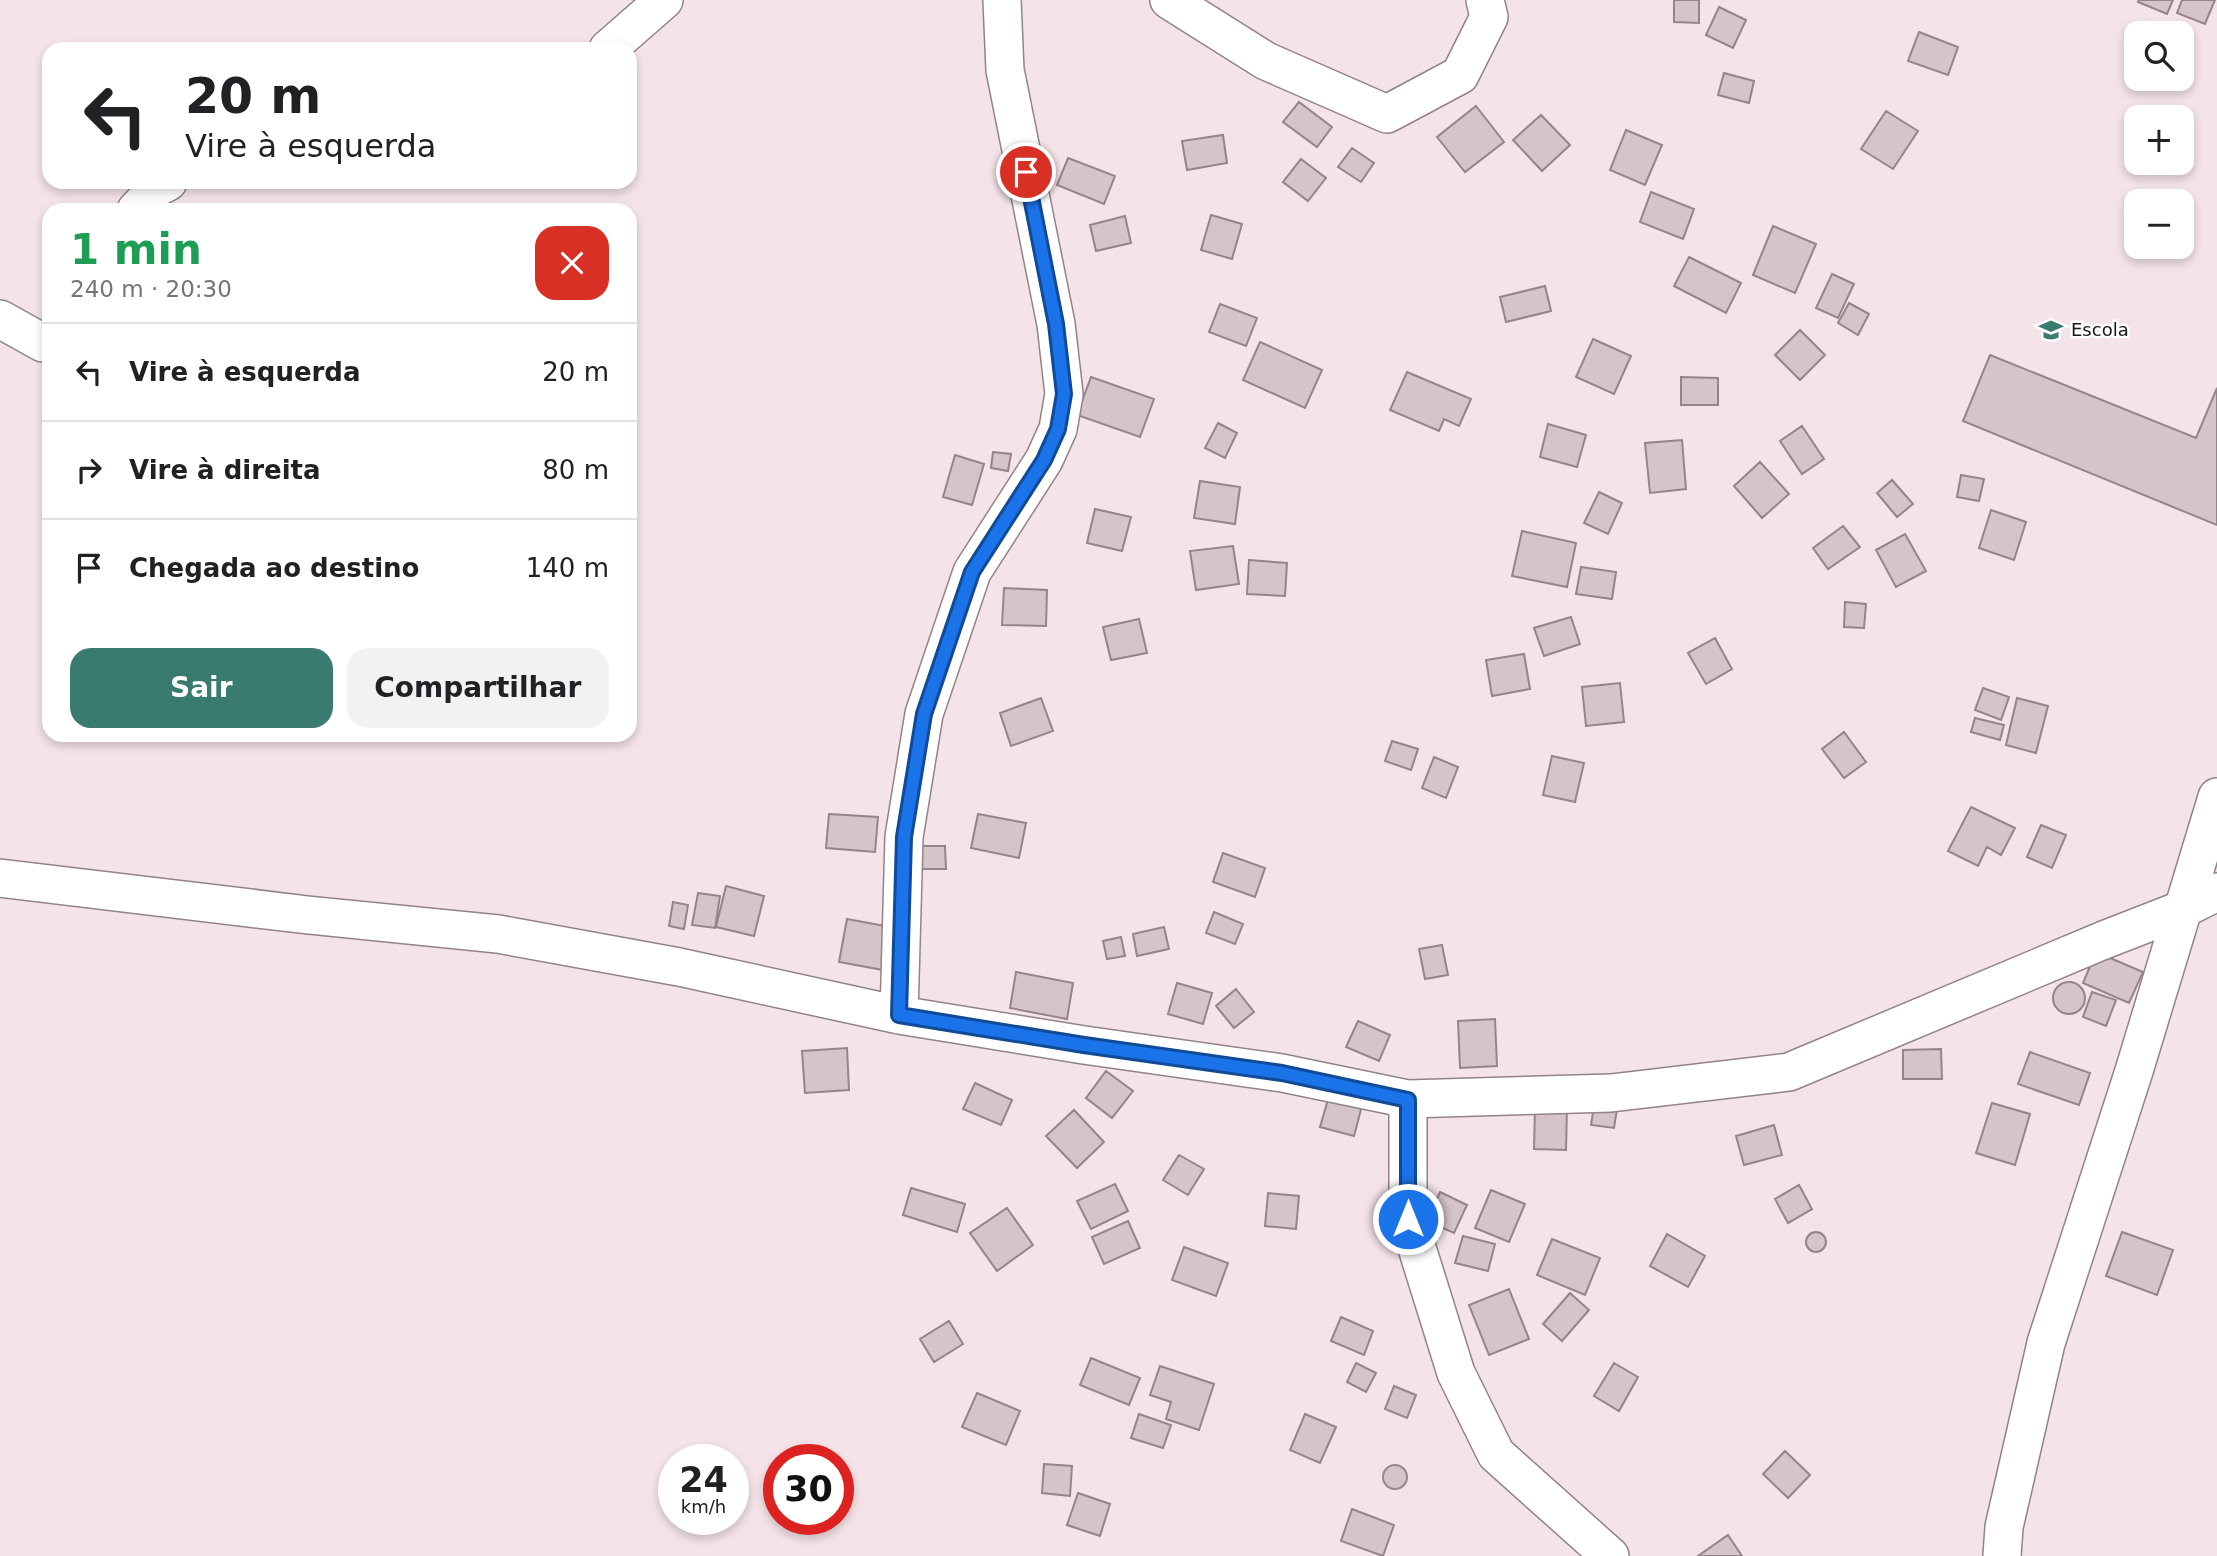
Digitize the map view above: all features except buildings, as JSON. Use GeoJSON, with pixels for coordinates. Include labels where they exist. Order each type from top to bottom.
{"type":"FeatureCollection","features":[{"type":"Feature","properties":{"kind":"street"},"geometry":{"type":"LineString","coordinates":[[616,42],[664,0]]}},
{"type":"Feature","properties":{"kind":"street"},"geometry":{"type":"LineString","coordinates":[[899,1015],[904,837],[924,714],[972,572],[1044,460],[1058,429],[1064,394],[1056,324],[1005,70],[1002,0]]}},
{"type":"Feature","properties":{"kind":"street"},"geometry":{"type":"LineString","coordinates":[[1169,0],[1266,61],[1387,114],[1460,75],[1489,17],[1485,0]]}},
{"type":"Feature","properties":{"kind":"street"},"geometry":{"type":"LineString","coordinates":[[143,203],[156,189]]}},
{"type":"Feature","properties":{"kind":"street"},"geometry":{"type":"LineString","coordinates":[[0,319],[42,342]]}},
{"type":"Feature","properties":{"kind":"street"},"geometry":{"type":"LineString","coordinates":[[2002,1556],[2004,1527],[2046,1343],[2134,1070],[2217,797]]}},
{"type":"Feature","properties":{"kind":"street"},"geometry":{"type":"LineString","coordinates":[[0,878],[308,915],[498,934],[679,967],[899,1015],[1282,1073],[1408,1100],[1611,1093],[1788,1072],[2181,910],[2217,892]]}},
{"type":"Feature","properties":{"kind":"street"},"geometry":{"type":"LineString","coordinates":[[1408,1100],[1408,1219],[1456,1373],[1496,1454],[1609,1556]]}},
{"type":"Feature","properties":{"kind":"place","name":"Escola"},"geometry":{"type":"Point","coordinates":[2051,330]}},
{"type":"Feature","properties":{"kind":"route"},"geometry":{"type":"LineString","coordinates":[[1026,172],[1056,324],[1064,394],[1058,429],[1044,460],[972,572],[924,714],[904,837],[899,1015],[1282,1073],[1408,1100],[1408,1219]]}}]}
